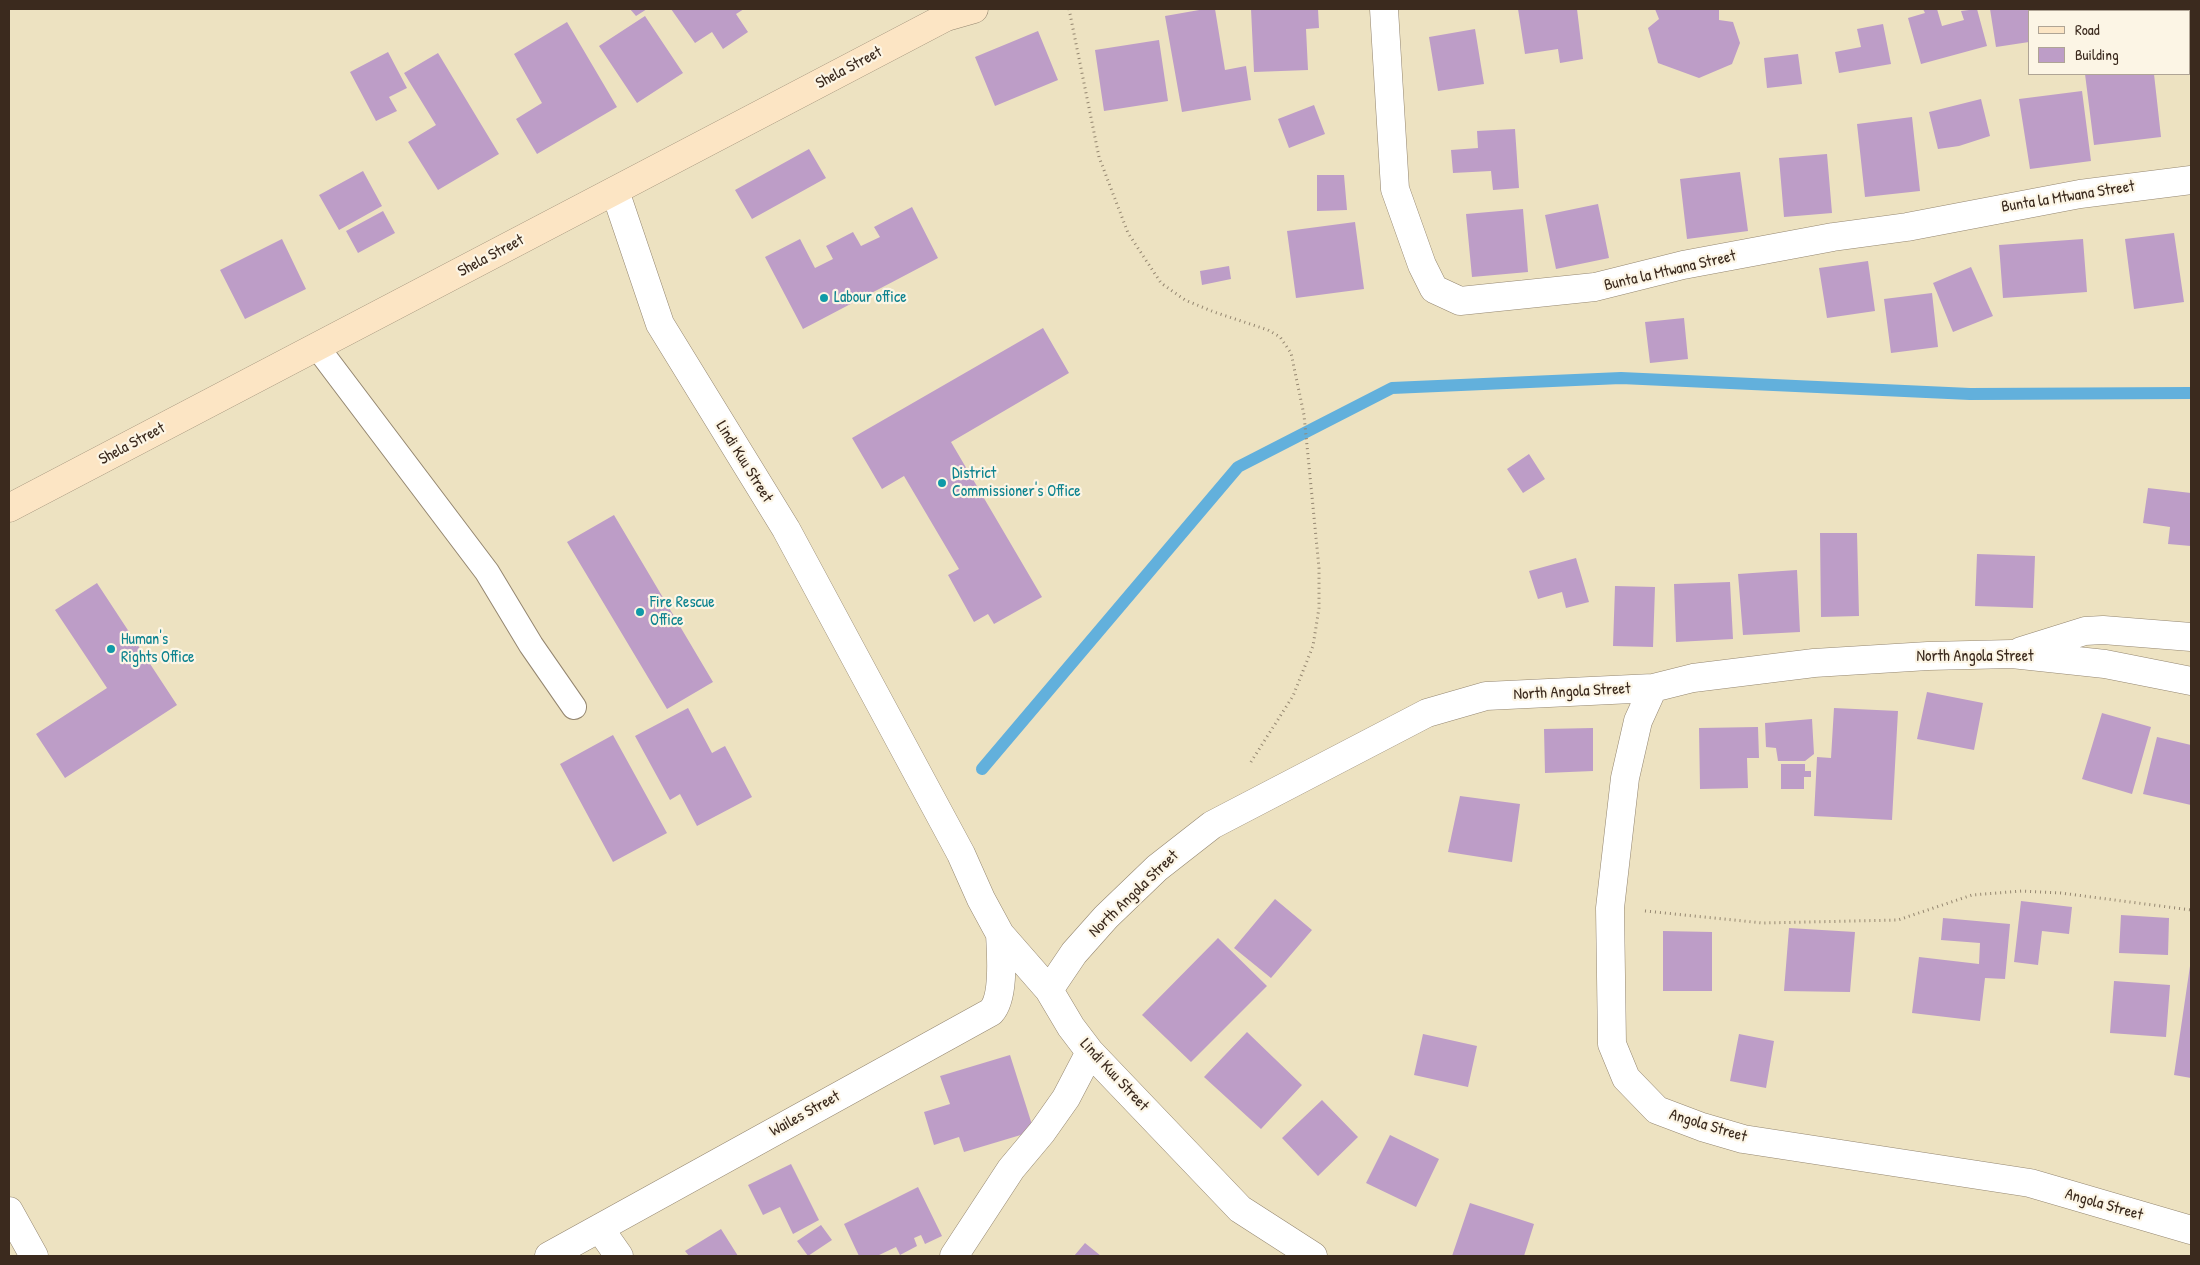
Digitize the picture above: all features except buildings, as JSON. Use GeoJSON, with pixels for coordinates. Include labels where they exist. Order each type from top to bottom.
{"type":"FeatureCollection","features":[{"type":"Feature","properties":{"kind":"main road","name":"Shela Street"},"geometry":{"type":"LineString","coordinates":[[9,508],[946,17],[974,9]]}},
{"type":"Feature","properties":{"kind":"street","name":"Bunta la Mtwana Street"},"geometry":{"type":"LineString","coordinates":[[1384,9],[1395,189],[1422,265],[1434,289],[1460,300],[1595,287],[1683,265],[1833,237],[1907,227],[2080,194],[2191,180]]}},
{"type":"Feature","properties":{"kind":"street","name":"Lindi Kuu Street"},"geometry":{"type":"LineString","coordinates":[[615,191],[660,324],[786,529],[961,854],[981,899],[1000,934],[1049,990],[1071,1027],[1090,1052],[1240,1209],[1314,1256]]}},
{"type":"Feature","properties":{"kind":"street"},"geometry":{"type":"LineString","coordinates":[[2012,654],[2086,631],[2103,630],[2191,636]]}},
{"type":"Feature","properties":{"kind":"street","name":"North Angola Street"},"geometry":{"type":"LineString","coordinates":[[1049,990],[1074,953],[1106,917],[1157,868],[1212,825],[1427,713],[1486,696],[1653,688],[1693,678],[1814,662],[2012,654],[2105,664],[2191,681]]}},
{"type":"Feature","properties":{"kind":"street","name":"Angola Street"},"geometry":{"type":"LineString","coordinates":[[1653,688],[1638,721],[1625,778],[1610,908],[1612,1044],[1626,1078],[1657,1110],[1702,1127],[1743,1139],[2030,1183],[2191,1230]]}},
{"type":"Feature","properties":{"kind":"street","name":"Wailes Street"},"geometry":{"type":"LineString","coordinates":[[550,1256],[991,1012],[995,1007],[999,994],[1000,934]]}},
{"type":"Feature","properties":{"kind":"street"},"geometry":{"type":"LineString","coordinates":[[954,1256],[1011,1169],[1042,1132],[1066,1098],[1090,1052]]}},
{"type":"Feature","properties":{"kind":"street"},"geometry":{"type":"LineString","coordinates":[[9,1211],[34,1256]]}},
{"type":"Feature","properties":{"kind":"street"},"geometry":{"type":"LineString","coordinates":[[600,1229],[618,1256]]}},
{"type":"Feature","properties":{"kind":"lane"},"geometry":{"type":"LineString","coordinates":[[318,347],[487,572],[530,645],[574,707]]}},
{"type":"Feature","properties":{"kind":"path"},"geometry":{"type":"LineString","coordinates":[[1069,9],[1098,158],[1128,233],[1161,283],[1186,300],[1214,312],[1268,330],[1280,337],[1291,353],[1304,415],[1320,568],[1319,608],[1313,646],[1293,696],[1247,768]]}},
{"type":"Feature","properties":{"kind":"path"},"geometry":{"type":"LineString","coordinates":[[1610,908],[1763,923],[1898,920],[1972,895],[2022,891],[2061,893],[2191,910]]}},
{"type":"Feature","properties":{"kind":"waterway"},"geometry":{"type":"LineString","coordinates":[[982,769],[1238,467],[1392,388],[1621,378],[1970,394],[2191,393]]}},
{"type":"Feature","properties":{"kind":"place","name":"Labour office"},"geometry":{"type":"Point","coordinates":[824,298]}},
{"type":"Feature","properties":{"kind":"place","name":"District Commissioner's Office"},"geometry":{"type":"Point","coordinates":[942,483]}},
{"type":"Feature","properties":{"kind":"place","name":"Fire Rescue Office"},"geometry":{"type":"Point","coordinates":[640,612]}},
{"type":"Feature","properties":{"kind":"place","name":"Human's Rights Office"},"geometry":{"type":"Point","coordinates":[111,649]}}]}
